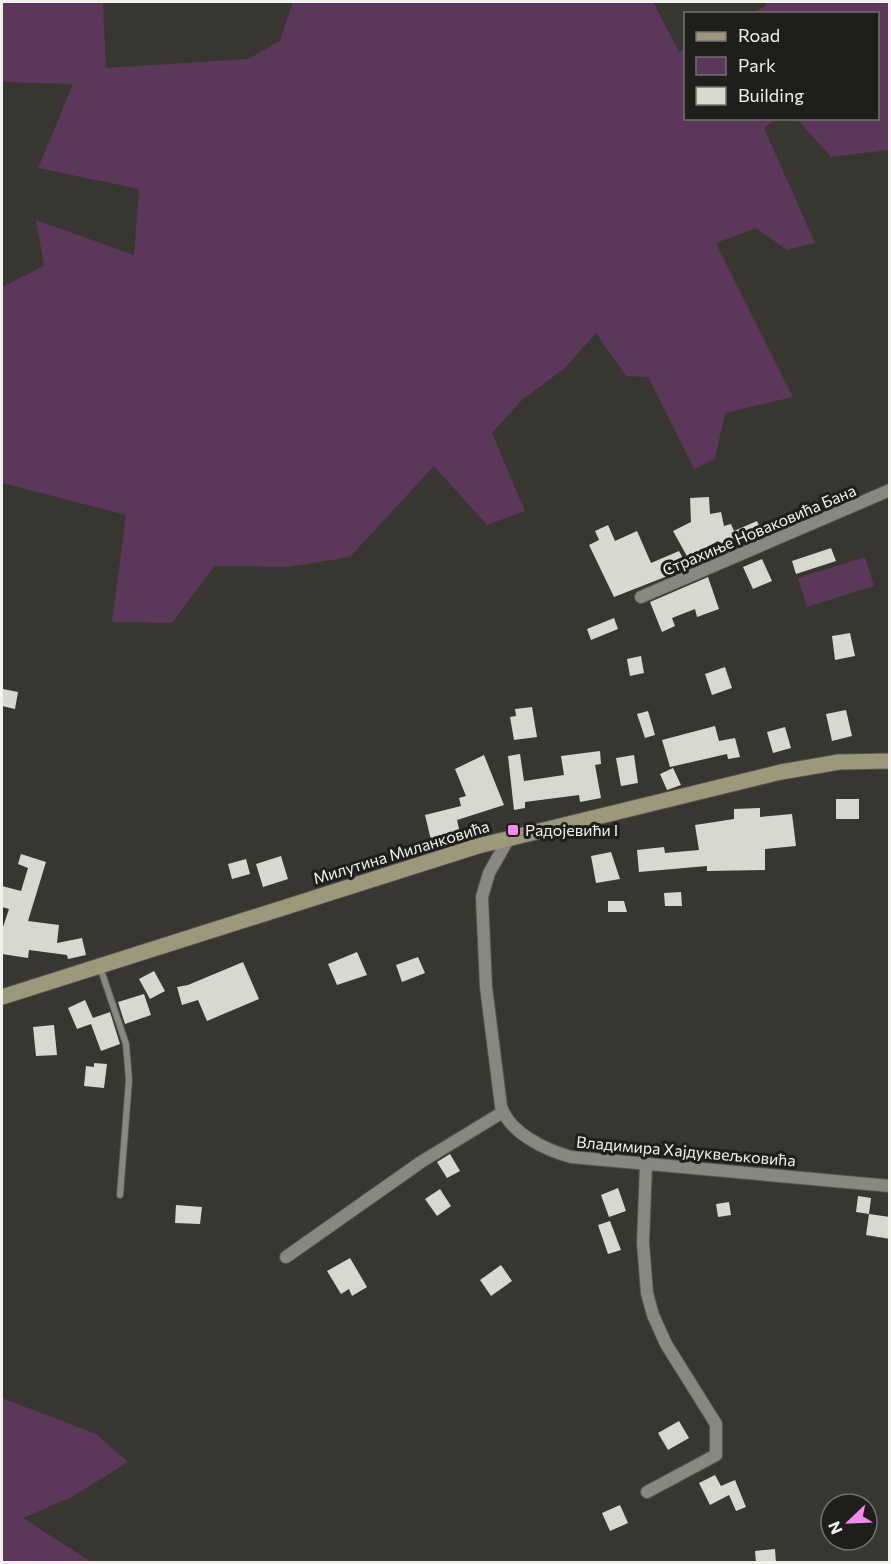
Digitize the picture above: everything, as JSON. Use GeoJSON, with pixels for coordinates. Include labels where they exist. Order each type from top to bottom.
{"type":"FeatureCollection","features":[{"type":"Feature","properties":{"kind":"main road","name":"Милутина Миланковића"},"geometry":{"type":"LineString","coordinates":[[2,996],[441,855],[781,772],[839,762],[890,761]]}},
{"type":"Feature","properties":{"kind":"street","name":"Страхиње Новаковића Бана"},"geometry":{"type":"LineString","coordinates":[[641,597],[890,490]]}},
{"type":"Feature","properties":{"kind":"street"},"geometry":{"type":"LineString","coordinates":[[286,1257],[421,1162],[503,1112],[486,987],[482,897],[489,873],[506,847],[509,838]]}},
{"type":"Feature","properties":{"kind":"street","name":"Владимира Хајдуквељковића"},"geometry":{"type":"LineString","coordinates":[[503,1112],[526,1136],[559,1154],[646,1165],[890,1186]]}},
{"type":"Feature","properties":{"kind":"street"},"geometry":{"type":"LineString","coordinates":[[646,1165],[643,1243],[647,1293],[653,1315],[679,1368],[716,1424],[716,1455],[647,1492]]}},
{"type":"Feature","properties":{"kind":"lane"},"geometry":{"type":"LineString","coordinates":[[100,966],[126,1044],[129,1080],[120,1195]]}},
{"type":"Feature","properties":{"kind":"green space"},"geometry":{"type":"Polygon","coordinates":[[[2,2],[103,2],[106,68],[248,59],[280,41],[293,2],[653,2],[679,52],[684,50],[684,120],[774,120],[764,128],[815,243],[787,250],[756,228],[716,243],[793,397],[725,413],[715,459],[694,469],[648,377],[626,376],[596,333],[565,368],[522,400],[492,433],[525,511],[487,525],[434,466],[350,557],[288,567],[214,566],[172,623],[112,622],[126,515],[2,483],[2,287],[44,266],[36,220],[134,255],[139,189],[38,168],[73,84],[2,82],[2,2]]]}},
{"type":"Feature","properties":{"kind":"green space"},"geometry":{"type":"Polygon","coordinates":[[[765,2],[889,2],[889,150],[831,157],[798,120],[879,120],[879,12],[754,12],[766,6],[765,2]]]}},
{"type":"Feature","properties":{"kind":"green space"},"geometry":{"type":"Polygon","coordinates":[[[865,557],[874,586],[807,607],[798,578],[865,557]]]}},
{"type":"Feature","properties":{"kind":"green space"},"geometry":{"type":"Polygon","coordinates":[[[2,1398],[96,1434],[128,1462],[72,1497],[23,1518],[91,1562],[2,1562],[2,1398]]]}},
{"type":"Feature","properties":{"kind":"building"},"geometry":{"type":"Polygon","coordinates":[[[709,497],[710,514],[721,512],[724,526],[731,524],[734,531],[757,521],[763,535],[722,551],[718,541],[688,558],[673,531],[691,522],[690,498],[709,497]]]}},
{"type":"Feature","properties":{"kind":"building"},"geometry":{"type":"Polygon","coordinates":[[[608,525],[615,541],[637,531],[651,563],[679,551],[688,568],[614,597],[589,545],[599,540],[595,531],[608,525]]]}},
{"type":"Feature","properties":{"kind":"building"},"geometry":{"type":"Polygon","coordinates":[[[831,548],[836,561],[796,574],[792,561],[831,548]]]}},
{"type":"Feature","properties":{"kind":"building"},"geometry":{"type":"Polygon","coordinates":[[[762,559],[772,581],[753,589],[743,567],[762,559]]]}},
{"type":"Feature","properties":{"kind":"building"},"geometry":{"type":"Polygon","coordinates":[[[708,577],[719,609],[697,617],[695,609],[672,618],[675,626],[662,632],[650,602],[708,577]]]}},
{"type":"Feature","properties":{"kind":"building"},"geometry":{"type":"Polygon","coordinates":[[[614,618],[618,629],[591,640],[587,629],[614,618]]]}},
{"type":"Feature","properties":{"kind":"building"},"geometry":{"type":"Polygon","coordinates":[[[850,633],[855,656],[835,660],[832,636],[850,633]]]}},
{"type":"Feature","properties":{"kind":"building"},"geometry":{"type":"Polygon","coordinates":[[[641,656],[644,673],[630,676],[627,659],[641,656]]]}},
{"type":"Feature","properties":{"kind":"building"},"geometry":{"type":"Polygon","coordinates":[[[725,667],[732,688],[712,695],[705,674],[725,667]]]}},
{"type":"Feature","properties":{"kind":"building"},"geometry":{"type":"Polygon","coordinates":[[[3,689],[18,692],[15,709],[2,706],[3,689]]]}},
{"type":"Feature","properties":{"kind":"building"},"geometry":{"type":"Polygon","coordinates":[[[532,707],[537,737],[514,740],[510,717],[516,716],[515,709],[532,707]]]}},
{"type":"Feature","properties":{"kind":"building"},"geometry":{"type":"Polygon","coordinates":[[[846,710],[852,736],[832,741],[826,714],[846,710]]]}},
{"type":"Feature","properties":{"kind":"building"},"geometry":{"type":"Polygon","coordinates":[[[648,711],[655,735],[645,738],[637,714],[648,711]]]}},
{"type":"Feature","properties":{"kind":"building"},"geometry":{"type":"Polygon","coordinates":[[[715,726],[719,741],[735,738],[740,757],[728,759],[727,754],[670,767],[662,740],[715,726]]]}},
{"type":"Feature","properties":{"kind":"building"},"geometry":{"type":"Polygon","coordinates":[[[785,727],[791,748],[773,753],[767,732],[785,727]]]}},
{"type":"Feature","properties":{"kind":"building"},"geometry":{"type":"Polygon","coordinates":[[[600,751],[601,764],[595,765],[601,798],[580,802],[579,795],[525,802],[525,808],[514,810],[508,756],[520,754],[524,781],[564,775],[561,756],[600,751]]]}},
{"type":"Feature","properties":{"kind":"building"},"geometry":{"type":"Polygon","coordinates":[[[484,755],[504,805],[457,820],[460,833],[431,840],[425,815],[461,806],[459,798],[466,796],[455,769],[484,755]]]}},
{"type":"Feature","properties":{"kind":"building"},"geometry":{"type":"Polygon","coordinates":[[[634,755],[638,783],[621,786],[616,758],[634,755]]]}},
{"type":"Feature","properties":{"kind":"building"},"geometry":{"type":"Polygon","coordinates":[[[673,768],[681,785],[667,790],[660,774],[673,768]]]}},
{"type":"Feature","properties":{"kind":"building"},"geometry":{"type":"Polygon","coordinates":[[[836,799],[859,799],[859,819],[836,819],[836,799]]]}},
{"type":"Feature","properties":{"kind":"building"},"geometry":{"type":"Polygon","coordinates":[[[760,808],[760,817],[792,814],[796,846],[765,849],[765,870],[707,871],[707,866],[639,872],[637,850],[664,847],[665,853],[699,850],[695,825],[734,819],[734,809],[760,808]]]}},
{"type":"Feature","properties":{"kind":"building"},"geometry":{"type":"Polygon","coordinates":[[[611,852],[620,879],[596,883],[591,856],[611,852]]]}},
{"type":"Feature","properties":{"kind":"building"},"geometry":{"type":"Polygon","coordinates":[[[21,854],[46,862],[28,921],[59,925],[57,943],[82,938],[86,955],[68,959],[67,955],[29,950],[28,958],[2,954],[2,930],[9,909],[2,907],[2,886],[21,891],[28,868],[18,864],[21,854]]]}},
{"type":"Feature","properties":{"kind":"building"},"geometry":{"type":"Polygon","coordinates":[[[281,856],[288,879],[263,887],[256,864],[281,856]]]}},
{"type":"Feature","properties":{"kind":"building"},"geometry":{"type":"Polygon","coordinates":[[[246,859],[250,874],[232,879],[228,864],[246,859]]]}},
{"type":"Feature","properties":{"kind":"building"},"geometry":{"type":"Polygon","coordinates":[[[681,892],[682,906],[665,906],[664,893],[681,892]]]}},
{"type":"Feature","properties":{"kind":"building"},"geometry":{"type":"Polygon","coordinates":[[[608,901],[624,901],[627,912],[608,912],[608,901]]]}},
{"type":"Feature","properties":{"kind":"building"},"geometry":{"type":"Polygon","coordinates":[[[357,952],[367,975],[337,985],[328,964],[357,952]]]}},
{"type":"Feature","properties":{"kind":"building"},"geometry":{"type":"Polygon","coordinates":[[[418,957],[425,973],[402,982],[396,965],[418,957]]]}},
{"type":"Feature","properties":{"kind":"building"},"geometry":{"type":"Polygon","coordinates":[[[243,962],[259,999],[207,1021],[198,1000],[182,1005],[177,987],[188,985],[243,962]]]}},
{"type":"Feature","properties":{"kind":"building"},"geometry":{"type":"Polygon","coordinates":[[[154,971],[165,991],[150,999],[139,979],[154,971]]]}},
{"type":"Feature","properties":{"kind":"building"},"geometry":{"type":"Polygon","coordinates":[[[144,994],[151,1015],[125,1024],[118,1002],[144,994]]]}},
{"type":"Feature","properties":{"kind":"building"},"geometry":{"type":"Polygon","coordinates":[[[85,1000],[93,1018],[110,1012],[120,1044],[101,1051],[91,1024],[77,1029],[68,1008],[85,1000]]]}},
{"type":"Feature","properties":{"kind":"building"},"geometry":{"type":"Polygon","coordinates":[[[54,1025],[57,1055],[36,1056],[33,1027],[54,1025]]]}},
{"type":"Feature","properties":{"kind":"building"},"geometry":{"type":"Polygon","coordinates":[[[94,1063],[107,1064],[104,1088],[84,1086],[86,1066],[94,1067],[94,1063]]]}},
{"type":"Feature","properties":{"kind":"building"},"geometry":{"type":"Polygon","coordinates":[[[450,1154],[460,1171],[447,1178],[437,1162],[450,1154]]]}},
{"type":"Feature","properties":{"kind":"building"},"geometry":{"type":"Polygon","coordinates":[[[618,1188],[626,1211],[609,1217],[601,1195],[618,1188]]]}},
{"type":"Feature","properties":{"kind":"building"},"geometry":{"type":"Polygon","coordinates":[[[440,1189],[451,1206],[437,1216],[425,1199],[440,1189]]]}},
{"type":"Feature","properties":{"kind":"building"},"geometry":{"type":"Polygon","coordinates":[[[858,1196],[871,1198],[869,1214],[856,1212],[858,1196]]]}},
{"type":"Feature","properties":{"kind":"building"},"geometry":{"type":"Polygon","coordinates":[[[729,1202],[731,1215],[718,1217],[716,1204],[729,1202]]]}},
{"type":"Feature","properties":{"kind":"building"},"geometry":{"type":"Polygon","coordinates":[[[176,1205],[202,1207],[200,1224],[175,1223],[176,1205]]]}},
{"type":"Feature","properties":{"kind":"building"},"geometry":{"type":"Polygon","coordinates":[[[869,1214],[890,1217],[890,1239],[866,1235],[869,1214]]]}},
{"type":"Feature","properties":{"kind":"building"},"geometry":{"type":"Polygon","coordinates":[[[610,1221],[621,1250],[608,1254],[598,1225],[610,1221]]]}},
{"type":"Feature","properties":{"kind":"building"},"geometry":{"type":"Polygon","coordinates":[[[350,1258],[367,1287],[352,1296],[349,1289],[341,1294],[327,1271],[350,1258]]]}},
{"type":"Feature","properties":{"kind":"building"},"geometry":{"type":"Polygon","coordinates":[[[501,1265],[512,1281],[491,1296],[480,1280],[501,1265]]]}},
{"type":"Feature","properties":{"kind":"building"},"geometry":{"type":"Polygon","coordinates":[[[679,1421],[689,1438],[668,1450],[658,1433],[679,1421]]]}},
{"type":"Feature","properties":{"kind":"building"},"geometry":{"type":"Polygon","coordinates":[[[715,1475],[721,1486],[735,1480],[746,1507],[736,1511],[729,1495],[710,1505],[699,1483],[715,1475]]]}},
{"type":"Feature","properties":{"kind":"building"},"geometry":{"type":"Polygon","coordinates":[[[620,1505],[628,1523],[610,1531],[602,1513],[620,1505]]]}},
{"type":"Feature","properties":{"kind":"building"},"geometry":{"type":"Polygon","coordinates":[[[775,1549],[776,1563],[756,1563],[755,1551],[775,1549]]]}},
{"type":"Feature","properties":{"kind":"place","name":"Радојевићи I"},"geometry":{"type":"Point","coordinates":[513,830]}}]}
